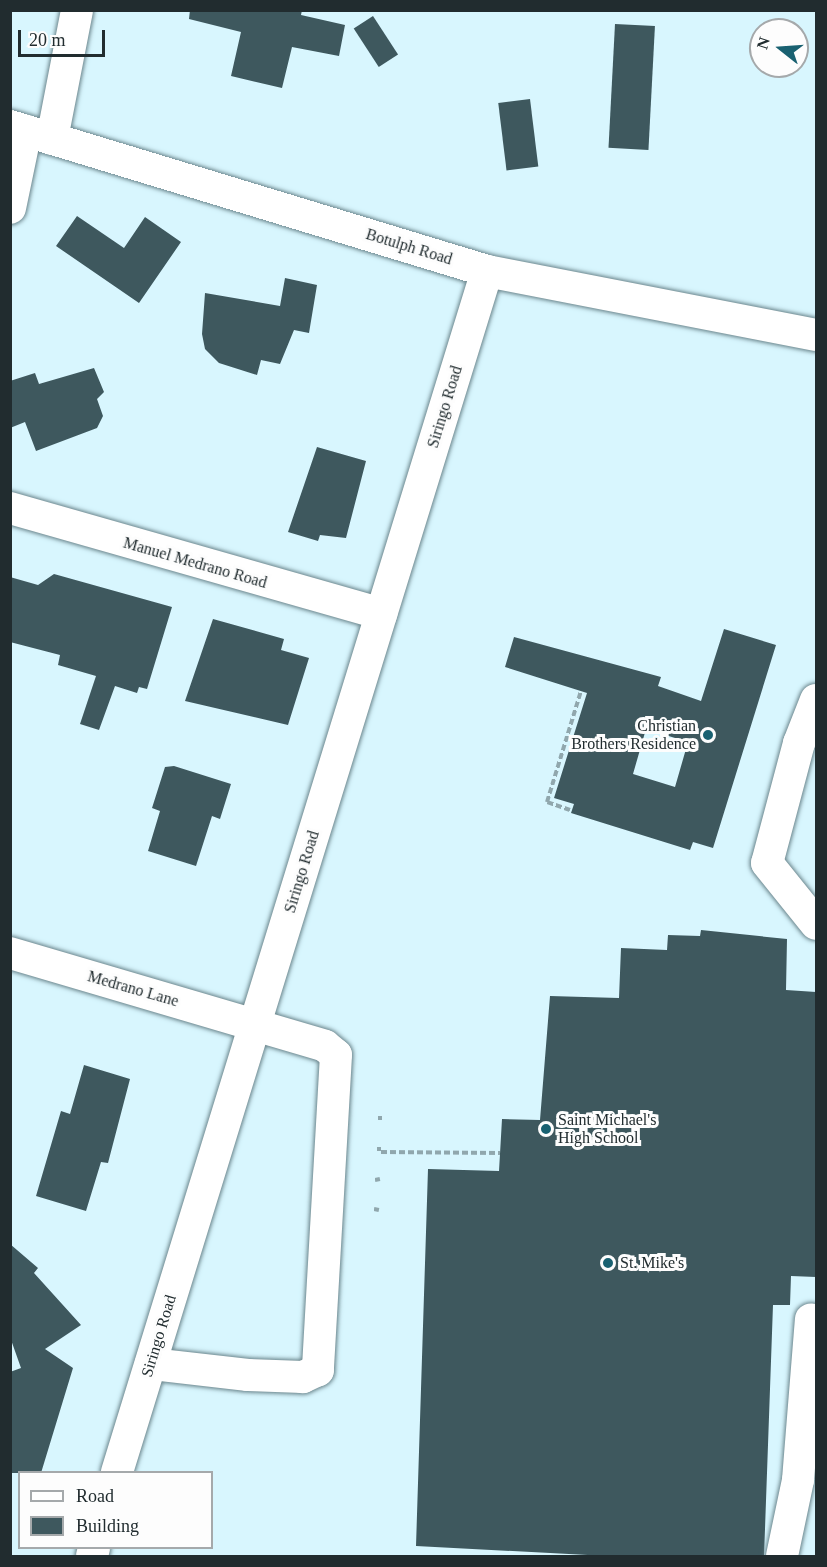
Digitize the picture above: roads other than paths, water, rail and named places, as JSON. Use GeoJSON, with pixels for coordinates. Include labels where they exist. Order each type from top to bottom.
{"type":"FeatureCollection","features":[{"type":"Feature","properties":{"kind":"street"},"geometry":{"type":"LineString","coordinates":[[10,208],[29,132],[77,10]]}},
{"type":"Feature","properties":{"kind":"street","name":"Botulph Road"},"geometry":{"type":"LineString","coordinates":[[29,132],[487,271],[816,335]]}},
{"type":"Feature","properties":{"kind":"street","name":"Siringo Road"},"geometry":{"type":"LineString","coordinates":[[118,1471],[487,271]]}},
{"type":"Feature","properties":{"kind":"street","name":"Manuel Medrano Road"},"geometry":{"type":"LineString","coordinates":[[10,508],[381,615]]}},
{"type":"Feature","properties":{"kind":"street"},"geometry":{"type":"LineString","coordinates":[[816,699],[799,743],[767,863],[816,924]]}},
{"type":"Feature","properties":{"kind":"street","name":"Medrano Lane"},"geometry":{"type":"LineString","coordinates":[[10,953],[326,1046],[338,1062],[318,1370],[303,1377],[204,1374],[151,1364]]}},
{"type":"Feature","properties":{"kind":"street"},"geometry":{"type":"LineString","coordinates":[[782,1557],[800,1472],[811,1320]]}},
{"type":"Feature","properties":{"kind":"place","name":"Christian Brothers Residence"},"geometry":{"type":"Point","coordinates":[708,735]}},
{"type":"Feature","properties":{"kind":"place","name":"Saint Michael's High School"},"geometry":{"type":"Point","coordinates":[546,1129]}},
{"type":"Feature","properties":{"kind":"place","name":"St. Mike's"},"geometry":{"type":"Point","coordinates":[608,1263]}}]}
